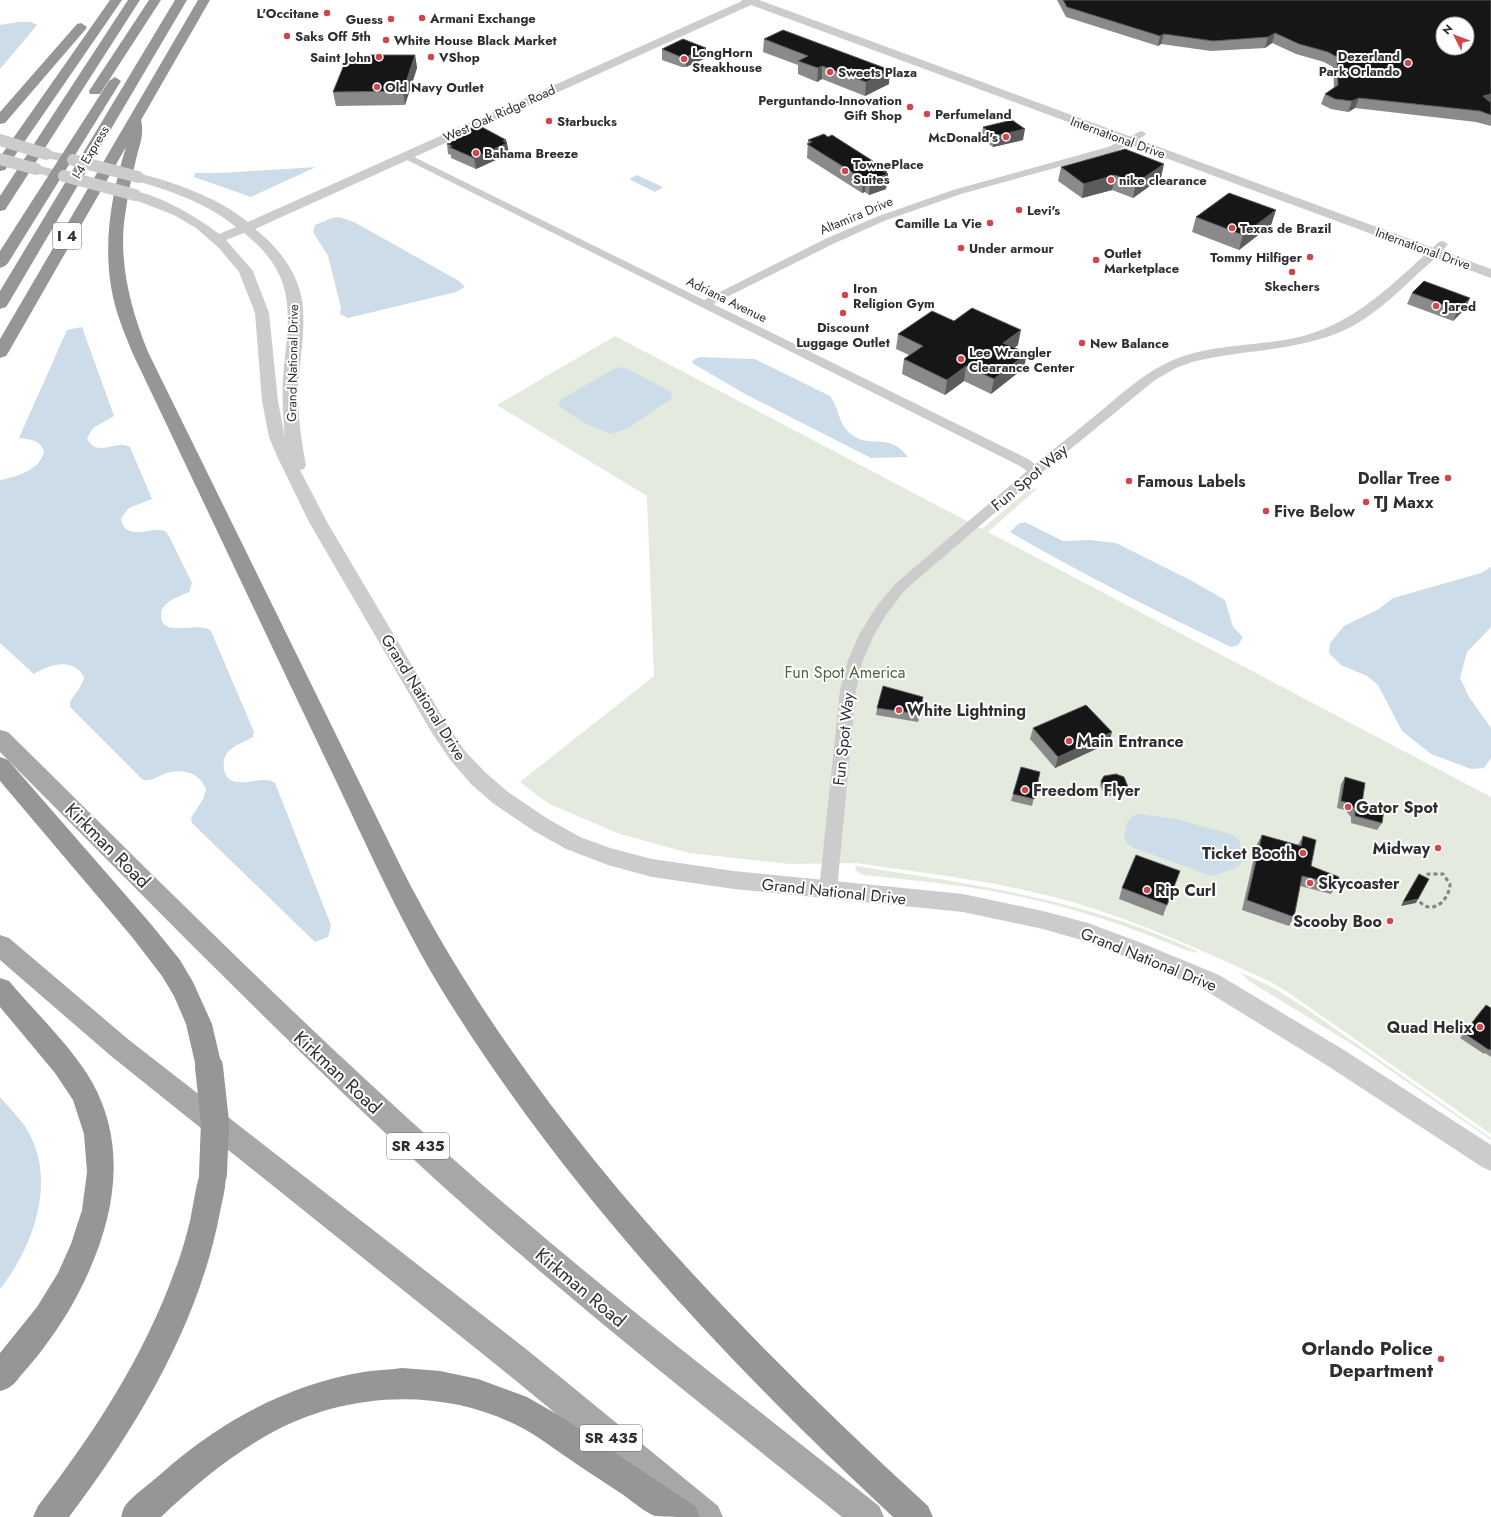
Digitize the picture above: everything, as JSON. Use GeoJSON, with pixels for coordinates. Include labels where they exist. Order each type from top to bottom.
{"type":"FeatureCollection","features":[{"type":"Feature","properties":{"kind":"highway"},"geometry":{"type":"LineString","coordinates":[[0,120],[103,0]]}},
{"type":"Feature","properties":{"kind":"highway"},"geometry":{"type":"LineString","coordinates":[[0,167],[116,0]]}},
{"type":"Feature","properties":{"kind":"highway"},"geometry":{"type":"LineString","coordinates":[[0,207],[134,0]]}},
{"type":"Feature","properties":{"kind":"highway"},"geometry":{"type":"LineString","coordinates":[[0,263],[49,173],[155,0]]}},
{"type":"Feature","properties":{"kind":"highway"},"geometry":{"type":"LineString","coordinates":[[59,157],[165,0]]}},
{"type":"Feature","properties":{"kind":"highway","name":"I-4 Express"},"geometry":{"type":"LineString","coordinates":[[0,304],[181,0]]}},
{"type":"Feature","properties":{"kind":"highway","name":"I 4"},"geometry":{"type":"LineString","coordinates":[[0,353],[204,0]]}},
{"type":"Feature","properties":{"kind":"highway"},"geometry":{"type":"LineString","coordinates":[[136,120],[137,134],[126,169],[116,229],[118,279],[131,329],[140,352],[332,749],[379,850],[423,935],[463,1003],[511,1073],[565,1146],[627,1224],[703,1309],[778,1386],[842,1448],[918,1517]]}},
{"type":"Feature","properties":{"kind":"highway"},"geometry":{"type":"LineString","coordinates":[[0,238],[49,173]]}},
{"type":"Feature","properties":{"kind":"highway"},"geometry":{"type":"LineString","coordinates":[[0,766],[141,930],[171,968],[184,990],[199,1024],[209,1067],[215,1122],[213,1174],[205,1217],[198,1247],[186,1285],[171,1323],[143,1380],[119,1420],[78,1480],[49,1517]]}},
{"type":"Feature","properties":{"kind":"highway"},"geometry":{"type":"LineString","coordinates":[[0,988],[69,1070],[81,1088],[96,1124],[101,1163],[95,1213],[85,1246],[69,1281],[50,1315],[0,1376]]}},
{"type":"Feature","properties":{"kind":"highway"},"geometry":{"type":"LineString","coordinates":[[137,1517],[216,1450],[275,1415],[302,1403],[340,1391],[386,1384],[417,1383],[474,1392],[529,1415],[684,1517]]}},
{"type":"Feature","properties":{"kind":"main road","name":"Kirkman Road"},"geometry":{"type":"LineString","coordinates":[[0,738],[304,1040],[429,1156],[528,1242],[638,1334],[868,1517]]}},
{"type":"Feature","properties":{"kind":"main road","name":"SR 435"},"geometry":{"type":"LineString","coordinates":[[0,945],[120,1048],[515,1360],[707,1517]]}},
{"type":"Feature","properties":{"kind":"street","name":"West Oak Ridge Road"},"geometry":{"type":"LineString","coordinates":[[241,224],[730,0]]}},
{"type":"Feature","properties":{"kind":"street","name":"West Oak Ridge Road"},"geometry":{"type":"LineString","coordinates":[[241,224],[404,156],[750,0]]}},
{"type":"Feature","properties":{"kind":"street","name":"International Drive"},"geometry":{"type":"LineString","coordinates":[[750,0],[943,73],[1136,138],[1438,248],[1491,274]]}},
{"type":"Feature","properties":{"kind":"street","name":"International Drive"},"geometry":{"type":"LineString","coordinates":[[767,0],[987,78],[1136,138]]}},
{"type":"Feature","properties":{"kind":"street"},"geometry":{"type":"LineString","coordinates":[[911,60],[957,67]]}},
{"type":"Feature","properties":{"kind":"street"},"geometry":{"type":"LineString","coordinates":[[943,73],[956,73],[987,78]]}},
{"type":"Feature","properties":{"kind":"street","name":"Altamira Drive"},"geometry":{"type":"LineString","coordinates":[[704,304],[812,249],[905,210],[978,186],[1112,149],[1136,138]]}},
{"type":"Feature","properties":{"kind":"street","name":"Grand National Drive"},"geometry":{"type":"LineString","coordinates":[[0,140],[138,177],[193,196],[219,209],[241,224],[274,255],[286,274],[296,307],[295,343],[291,379],[291,426],[302,489]]}},
{"type":"Feature","properties":{"kind":"street","name":"Adriana Avenue"},"geometry":{"type":"LineString","coordinates":[[404,156],[1023,462],[1035,471]]}},
{"type":"Feature","properties":{"kind":"street","name":"Grand National Drive"},"geometry":{"type":"LineString","coordinates":[[0,159],[135,195],[179,212],[213,235],[246,271],[262,313],[270,401],[278,437],[285,456],[318,522],[439,728],[458,756],[479,779],[501,798],[541,825],[573,843],[608,856],[652,868],[734,880],[963,903],[1043,920],[1088,932],[1211,982],[1336,1058],[1491,1159]]}},
{"type":"Feature","properties":{"kind":"street"},"geometry":{"type":"LineString","coordinates":[[213,235],[241,224]]}},
{"type":"Feature","properties":{"kind":"street","name":"International Drive"},"geometry":{"type":"LineString","coordinates":[[1438,248],[1491,261]]}},
{"type":"Feature","properties":{"kind":"street","name":"Fun Spot Way"},"geometry":{"type":"LineString","coordinates":[[828,890],[848,690],[852,667],[860,644],[876,616],[900,587],[1035,471],[1145,381],[1164,369],[1187,359],[1215,353],[1287,344],[1329,332],[1355,321],[1373,307],[1438,248]]}},
{"type":"Feature","properties":{"kind":"green space","name":"Fun Spot America"},"geometry":{"type":"Polygon","coordinates":[[[615,336],[982,529],[1028,490],[1038,488],[988,532],[1491,797],[1491,1134],[1286,991],[1269,981],[1176,940],[1104,912],[1051,896],[996,884],[856,863],[852,863],[852,865],[850,863],[790,864],[689,853],[620,834],[549,804],[520,782],[654,676],[647,496],[497,405],[615,336]]]}},
{"type":"Feature","properties":{"kind":"green space"},"geometry":{"type":"Polygon","coordinates":[[[856,866],[964,883],[1035,897],[1071,906],[1141,928],[1200,953],[1188,951],[1143,933],[1074,910],[1026,898],[967,887],[863,875],[855,870],[856,866]]]}},
{"type":"Feature","properties":{"kind":"green space"},"geometry":{"type":"Polygon","coordinates":[[[1240,972],[1272,987],[1304,1007],[1491,1138],[1491,1140],[1358,1048],[1249,981],[1240,972]]]}},
{"type":"Feature","properties":{"kind":"water"},"geometry":{"type":"Polygon","coordinates":[[[31,22],[37,25],[0,69],[0,25],[31,22]]]}},
{"type":"Feature","properties":{"kind":"water"},"geometry":{"type":"Polygon","coordinates":[[[316,167],[251,197],[194,177],[195,173],[221,173],[316,167]]]}},
{"type":"Feature","properties":{"kind":"water"},"geometry":{"type":"Polygon","coordinates":[[[637,175],[663,187],[655,192],[629,179],[637,175]]]}},
{"type":"Feature","properties":{"kind":"water"},"geometry":{"type":"Polygon","coordinates":[[[339,217],[354,222],[459,281],[465,287],[456,292],[348,318],[340,314],[341,308],[328,256],[313,232],[315,225],[332,218],[339,217]]]}},
{"type":"Feature","properties":{"kind":"water"},"geometry":{"type":"Polygon","coordinates":[[[82,327],[114,416],[93,428],[87,438],[91,444],[96,447],[101,448],[124,445],[130,447],[152,499],[129,508],[121,518],[123,526],[127,530],[133,532],[165,531],[169,536],[192,583],[189,592],[172,600],[164,606],[161,614],[162,622],[166,626],[173,628],[198,627],[206,628],[211,631],[254,732],[253,737],[232,748],[225,756],[224,768],[227,776],[232,781],[246,782],[270,780],[275,783],[331,925],[328,937],[315,942],[192,823],[191,818],[203,799],[206,790],[200,779],[191,773],[179,771],[167,773],[150,780],[143,780],[70,707],[70,702],[80,687],[84,677],[79,671],[74,667],[61,664],[47,667],[34,674],[0,643],[0,480],[27,472],[42,458],[44,451],[40,444],[19,438],[67,330],[82,327]]]}},
{"type":"Feature","properties":{"kind":"water"},"geometry":{"type":"Polygon","coordinates":[[[700,357],[755,359],[830,396],[847,430],[858,439],[893,445],[901,449],[908,457],[871,458],[747,395],[692,363],[693,360],[700,357]]]}},
{"type":"Feature","properties":{"kind":"water"},"geometry":{"type":"Polygon","coordinates":[[[618,367],[628,369],[671,392],[672,398],[628,428],[611,434],[584,423],[560,407],[559,402],[561,399],[618,367]]]}},
{"type":"Feature","properties":{"kind":"water"},"geometry":{"type":"Polygon","coordinates":[[[1025,522],[1063,541],[1090,540],[1116,543],[1192,581],[1225,600],[1233,627],[1243,637],[1238,645],[1231,647],[1064,563],[1010,532],[1018,524],[1025,522]]]}},
{"type":"Feature","properties":{"kind":"water"},"geometry":{"type":"Polygon","coordinates":[[[1491,567],[1491,627],[1467,652],[1460,678],[1469,697],[1491,728],[1491,758],[1484,768],[1471,769],[1431,754],[1402,731],[1378,685],[1367,676],[1341,665],[1329,653],[1330,643],[1344,626],[1379,609],[1393,598],[1481,573],[1491,567]]]}},
{"type":"Feature","properties":{"kind":"water"},"geometry":{"type":"Polygon","coordinates":[[[1140,814],[1175,819],[1231,834],[1239,840],[1243,857],[1240,865],[1231,870],[1212,876],[1135,848],[1128,844],[1124,838],[1130,819],[1135,815],[1140,814]]]}},
{"type":"Feature","properties":{"kind":"water"},"geometry":{"type":"Polygon","coordinates":[[[0,1097],[20,1120],[30,1135],[37,1154],[41,1175],[37,1216],[30,1236],[12,1273],[0,1289],[0,1097]]]}},
{"type":"Feature","properties":{"kind":"building","name":"Dezerland Park Orlando"},"geometry":{"type":"Polygon","coordinates":[[[1063,0],[1491,0],[1491,94],[1483,96],[1491,103],[1491,115],[1480,111],[1359,98],[1352,101],[1335,99],[1325,94],[1338,85],[1337,57],[1328,52],[1299,44],[1275,33],[1268,37],[1213,41],[1164,34],[1160,36],[1067,7],[1063,0]]]}},
{"type":"Feature","properties":{"kind":"building"},"geometry":{"type":"Polygon","coordinates":[[[783,30],[890,70],[866,82],[822,66],[818,68],[798,61],[808,56],[764,39],[783,30]]]}},
{"type":"Feature","properties":{"kind":"building"},"geometry":{"type":"Polygon","coordinates":[[[683,39],[706,48],[686,57],[681,57],[662,49],[683,39]]]}},
{"type":"Feature","properties":{"kind":"building"},"geometry":{"type":"Polygon","coordinates":[[[348,55],[415,55],[403,91],[333,92],[348,55]]]}},
{"type":"Feature","properties":{"kind":"building"},"geometry":{"type":"Polygon","coordinates":[[[1012,120],[1025,129],[995,136],[983,127],[1012,120]]]}},
{"type":"Feature","properties":{"kind":"building"},"geometry":{"type":"Polygon","coordinates":[[[480,126],[506,140],[503,141],[507,143],[474,158],[449,147],[452,146],[447,144],[470,133],[471,128],[480,126]]]}},
{"type":"Feature","properties":{"kind":"building"},"geometry":{"type":"Polygon","coordinates":[[[824,134],[828,137],[832,135],[887,170],[883,171],[888,174],[870,180],[866,178],[863,179],[807,144],[812,142],[808,140],[824,134]]]}},
{"type":"Feature","properties":{"kind":"building"},"geometry":{"type":"Polygon","coordinates":[[[1125,149],[1164,164],[1136,183],[1115,175],[1084,184],[1061,167],[1125,149]]]}},
{"type":"Feature","properties":{"kind":"building"},"geometry":{"type":"Polygon","coordinates":[[[1229,193],[1276,210],[1243,235],[1196,217],[1229,193]]]}},
{"type":"Feature","properties":{"kind":"building"},"geometry":{"type":"Polygon","coordinates":[[[1424,281],[1470,298],[1458,310],[1412,293],[1424,281]]]}},
{"type":"Feature","properties":{"kind":"building","name":"Lee Wrangler Clearance Center"},"geometry":{"type":"Polygon","coordinates":[[[972,308],[1021,330],[1003,343],[1027,353],[994,379],[966,366],[947,380],[904,359],[923,346],[898,334],[932,311],[954,321],[972,308]]]}},
{"type":"Feature","properties":{"kind":"building","name":"White Lightning"},"geometry":{"type":"Polygon","coordinates":[[[883,686],[923,697],[919,714],[877,708],[883,686]]]}},
{"type":"Feature","properties":{"kind":"building","name":"Main Entrance"},"geometry":{"type":"Polygon","coordinates":[[[1086,705],[1112,732],[1058,757],[1033,728],[1086,705]]]}},
{"type":"Feature","properties":{"kind":"building"},"geometry":{"type":"Polygon","coordinates":[[[1021,767],[1040,772],[1034,799],[1013,794],[1021,767]]]}},
{"type":"Feature","properties":{"kind":"building"},"geometry":{"type":"Polygon","coordinates":[[[1116,774],[1124,777],[1128,787],[1125,791],[1120,793],[1111,792],[1104,788],[1101,781],[1104,776],[1116,774]]]}},
{"type":"Feature","properties":{"kind":"building"},"geometry":{"type":"Polygon","coordinates":[[[1345,777],[1365,783],[1362,803],[1384,809],[1382,823],[1355,816],[1355,809],[1349,803],[1341,801],[1345,777]]]}},
{"type":"Feature","properties":{"kind":"building"},"geometry":{"type":"Polygon","coordinates":[[[1262,835],[1301,846],[1303,836],[1316,840],[1311,866],[1339,877],[1337,884],[1302,876],[1294,917],[1247,900],[1262,835]]]}},
{"type":"Feature","properties":{"kind":"building","name":"Rip Curl"},"geometry":{"type":"Polygon","coordinates":[[[1136,855],[1180,871],[1167,905],[1122,888],[1136,855]]]}},
{"type":"Feature","properties":{"kind":"building"},"geometry":{"type":"Polygon","coordinates":[[[1419,874],[1429,879],[1418,899],[1403,902],[1419,874]]]}},
{"type":"Feature","properties":{"kind":"building","name":"Quad Helix"},"geometry":{"type":"Polygon","coordinates":[[[1486,1005],[1491,1008],[1491,1050],[1464,1033],[1486,1005]]]}},
{"type":"Feature","properties":{"kind":"railway"},"geometry":{"type":"LineString","coordinates":[[1416,896],[1421,903],[1431,907],[1437,906],[1446,897],[1450,884],[1443,874],[1428,874],[1424,881]]}},
{"type":"Feature","properties":{"kind":"place","name":"L'Occitane"},"geometry":{"type":"Point","coordinates":[327,13]}},
{"type":"Feature","properties":{"kind":"place","name":"Armani Exchange"},"geometry":{"type":"Point","coordinates":[422,18]}},
{"type":"Feature","properties":{"kind":"place","name":"Guess"},"geometry":{"type":"Point","coordinates":[391,19]}},
{"type":"Feature","properties":{"kind":"place","name":"Saks Off 5th"},"geometry":{"type":"Point","coordinates":[287,36]}},
{"type":"Feature","properties":{"kind":"place","name":"White House Black Market"},"geometry":{"type":"Point","coordinates":[386,40]}},
{"type":"Feature","properties":{"kind":"place","name":"Saint John"},"geometry":{"type":"Point","coordinates":[379,57]}},
{"type":"Feature","properties":{"kind":"place","name":"VShop"},"geometry":{"type":"Point","coordinates":[431,57]}},
{"type":"Feature","properties":{"kind":"place","name":"LongHorn Steakhouse"},"geometry":{"type":"Point","coordinates":[684,59]}},
{"type":"Feature","properties":{"kind":"place","name":"Dezerland Park Orlando"},"geometry":{"type":"Point","coordinates":[1408,63]}},
{"type":"Feature","properties":{"kind":"place","name":"Sweets Plaza"},"geometry":{"type":"Point","coordinates":[830,72]}},
{"type":"Feature","properties":{"kind":"place","name":"Old Navy Outlet"},"geometry":{"type":"Point","coordinates":[377,87]}},
{"type":"Feature","properties":{"kind":"place","name":"Perguntando-Innovation Gift Shop"},"geometry":{"type":"Point","coordinates":[910,107]}},
{"type":"Feature","properties":{"kind":"place","name":"Perfumeland"},"geometry":{"type":"Point","coordinates":[927,114]}},
{"type":"Feature","properties":{"kind":"place","name":"Starbucks"},"geometry":{"type":"Point","coordinates":[549,121]}},
{"type":"Feature","properties":{"kind":"place","name":"McDonald's"},"geometry":{"type":"Point","coordinates":[1006,137]}},
{"type":"Feature","properties":{"kind":"place","name":"Bahama Breeze"},"geometry":{"type":"Point","coordinates":[476,153]}},
{"type":"Feature","properties":{"kind":"place","name":"TownePlace Suites"},"geometry":{"type":"Point","coordinates":[845,171]}},
{"type":"Feature","properties":{"kind":"place","name":"nike clearance"},"geometry":{"type":"Point","coordinates":[1111,180]}},
{"type":"Feature","properties":{"kind":"place","name":"Levi's"},"geometry":{"type":"Point","coordinates":[1019,210]}},
{"type":"Feature","properties":{"kind":"place","name":"Camille La Vie"},"geometry":{"type":"Point","coordinates":[990,223]}},
{"type":"Feature","properties":{"kind":"place","name":"Texas de Brazil"},"geometry":{"type":"Point","coordinates":[1232,228]}},
{"type":"Feature","properties":{"kind":"place","name":"Under armour"},"geometry":{"type":"Point","coordinates":[961,248]}},
{"type":"Feature","properties":{"kind":"place","name":"Tommy Hilfiger"},"geometry":{"type":"Point","coordinates":[1310,257]}},
{"type":"Feature","properties":{"kind":"place","name":"Outlet Marketplace"},"geometry":{"type":"Point","coordinates":[1096,260]}},
{"type":"Feature","properties":{"kind":"place","name":"Skechers"},"geometry":{"type":"Point","coordinates":[1292,272]}},
{"type":"Feature","properties":{"kind":"place","name":"Iron Religion Gym"},"geometry":{"type":"Point","coordinates":[845,295]}},
{"type":"Feature","properties":{"kind":"place","name":"Jared"},"geometry":{"type":"Point","coordinates":[1436,306]}},
{"type":"Feature","properties":{"kind":"place","name":"Discount Luggage Outlet"},"geometry":{"type":"Point","coordinates":[843,313]}},
{"type":"Feature","properties":{"kind":"place","name":"New Balance"},"geometry":{"type":"Point","coordinates":[1082,343]}},
{"type":"Feature","properties":{"kind":"place","name":"Lee Wrangler Clearance Center"},"geometry":{"type":"Point","coordinates":[961,359]}},
{"type":"Feature","properties":{"kind":"place","name":"Dollar Tree"},"geometry":{"type":"Point","coordinates":[1448,478]}},
{"type":"Feature","properties":{"kind":"place","name":"Famous Labels"},"geometry":{"type":"Point","coordinates":[1129,481]}},
{"type":"Feature","properties":{"kind":"place","name":"TJ Maxx"},"geometry":{"type":"Point","coordinates":[1366,502]}},
{"type":"Feature","properties":{"kind":"place","name":"Five Below"},"geometry":{"type":"Point","coordinates":[1266,511]}},
{"type":"Feature","properties":{"kind":"place","name":"White Lightning"},"geometry":{"type":"Point","coordinates":[899,710]}},
{"type":"Feature","properties":{"kind":"place","name":"Main Entrance"},"geometry":{"type":"Point","coordinates":[1069,741]}},
{"type":"Feature","properties":{"kind":"place","name":"Freedom Flyer"},"geometry":{"type":"Point","coordinates":[1025,790]}},
{"type":"Feature","properties":{"kind":"place","name":"Gator Spot"},"geometry":{"type":"Point","coordinates":[1348,807]}},
{"type":"Feature","properties":{"kind":"place","name":"Midway"},"geometry":{"type":"Point","coordinates":[1438,848]}},
{"type":"Feature","properties":{"kind":"place","name":"Ticket Booth"},"geometry":{"type":"Point","coordinates":[1303,853]}},
{"type":"Feature","properties":{"kind":"place","name":"Skycoaster"},"geometry":{"type":"Point","coordinates":[1310,883]}},
{"type":"Feature","properties":{"kind":"place","name":"Rip Curl"},"geometry":{"type":"Point","coordinates":[1147,890]}},
{"type":"Feature","properties":{"kind":"place","name":"Scooby Boo"},"geometry":{"type":"Point","coordinates":[1390,921]}},
{"type":"Feature","properties":{"kind":"place","name":"Quad Helix"},"geometry":{"type":"Point","coordinates":[1480,1027]}},
{"type":"Feature","properties":{"kind":"place","name":"Orlando Police Department"},"geometry":{"type":"Point","coordinates":[1441,1359]}}]}
